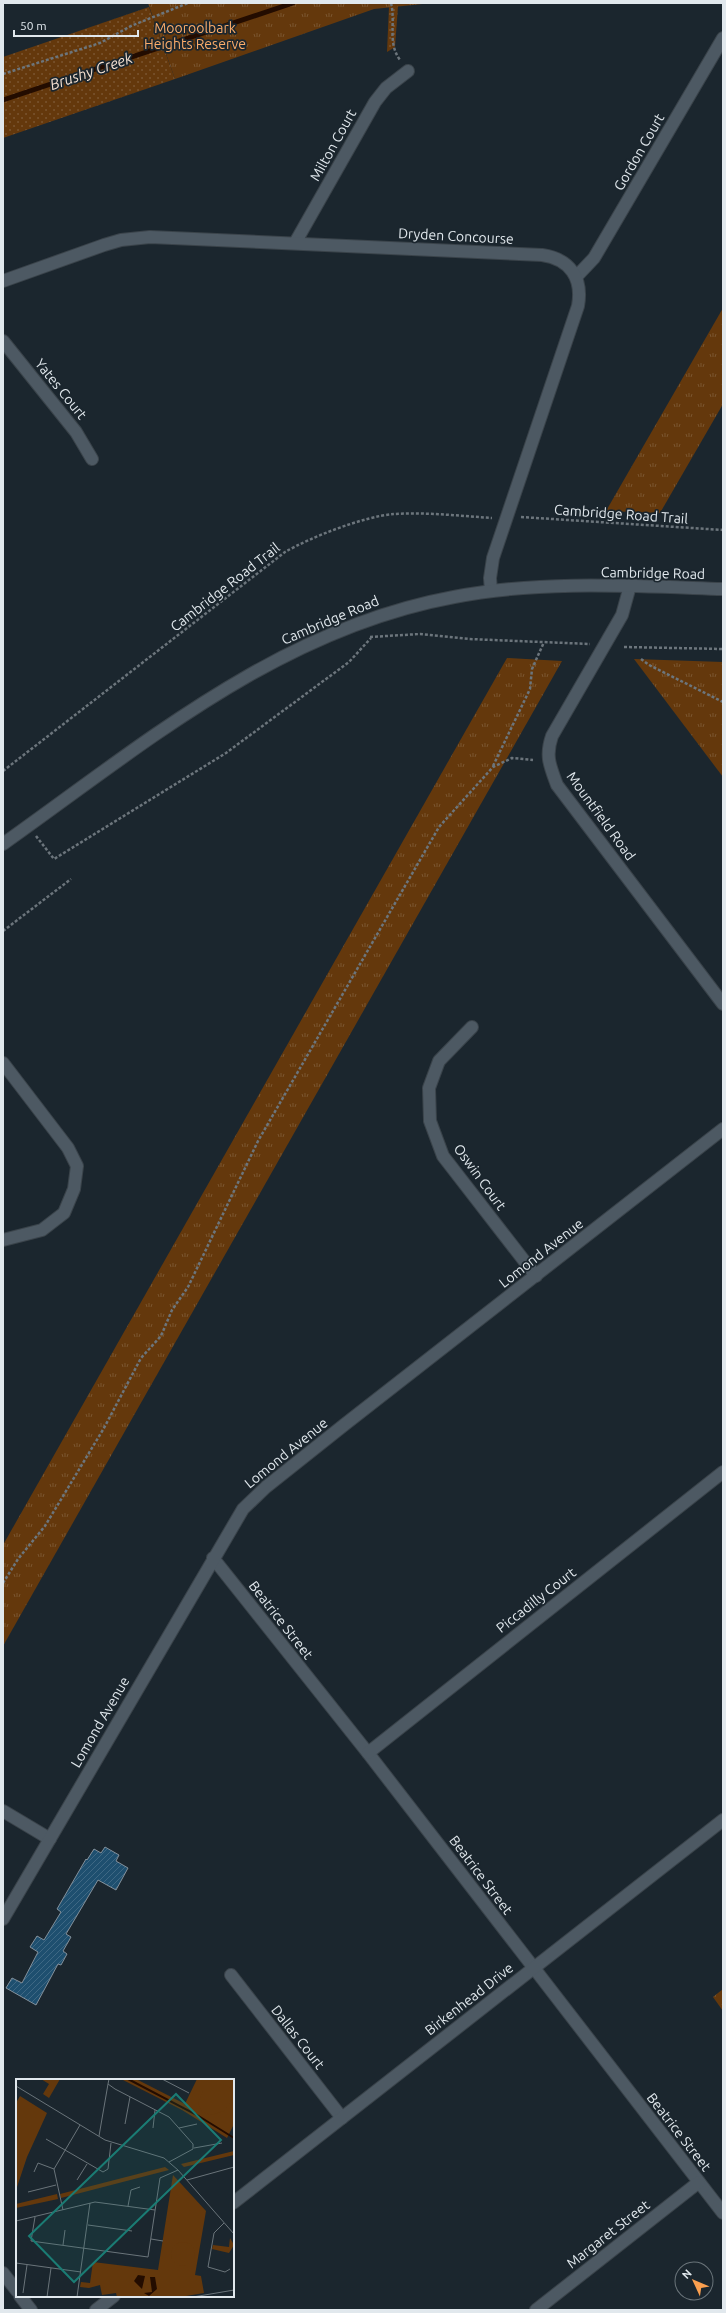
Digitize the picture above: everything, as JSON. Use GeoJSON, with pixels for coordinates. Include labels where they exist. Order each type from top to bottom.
{"type":"FeatureCollection","features":[{"type":"Feature","properties":{"kind":"street","name":"Gordon Court"},"geometry":{"type":"LineString","coordinates":[[576,277],[594,258],[723,38]]}},
{"type":"Feature","properties":{"kind":"street","name":"Milton Court"},"geometry":{"type":"LineString","coordinates":[[295,244],[375,102],[386,88],[408,71]]}},
{"type":"Feature","properties":{"kind":"street","name":"Dryden Concourse"},"geometry":{"type":"LineString","coordinates":[[3,281],[104,245],[136,238],[542,254],[554,256],[563,262],[576,277]]}},
{"type":"Feature","properties":{"kind":"street"},"geometry":{"type":"LineString","coordinates":[[491,592],[490,578],[493,558],[578,306],[580,288],[576,277]]}},
{"type":"Feature","properties":{"kind":"street","name":"Yates Court"},"geometry":{"type":"LineString","coordinates":[[3,340],[76,432],[92,459]]}},
{"type":"Feature","properties":{"kind":"street","name":"Cambridge Road"},"geometry":{"type":"LineString","coordinates":[[3,844],[211,697],[256,669],[345,627],[420,604],[522,588],[630,586],[723,589]]}},
{"type":"Feature","properties":{"kind":"street","name":"Mountfield Road"},"geometry":{"type":"LineString","coordinates":[[630,586],[622,615],[607,644],[552,736],[548,750],[548,762],[557,785],[723,1004]]}},
{"type":"Feature","properties":{"kind":"street","name":"Oswin Court"},"geometry":{"type":"LineString","coordinates":[[472,1027],[439,1061],[429,1088],[430,1121],[443,1156],[536,1276]]}},
{"type":"Feature","properties":{"kind":"street"},"geometry":{"type":"LineString","coordinates":[[3,1063],[68,1148],[77,1166],[74,1189],[64,1213],[42,1230],[3,1240]]}},
{"type":"Feature","properties":{"kind":"street","name":"Lomond Avenue"},"geometry":{"type":"LineString","coordinates":[[3,1919],[243,1509],[266,1487],[723,1129]]}},
{"type":"Feature","properties":{"kind":"street","name":"Piccadilly Court"},"geometry":{"type":"LineString","coordinates":[[368,1753],[723,1472]]}},
{"type":"Feature","properties":{"kind":"street","name":"Beatrice Street"},"geometry":{"type":"LineString","coordinates":[[213,1558],[368,1753],[723,2213]]}},
{"type":"Feature","properties":{"kind":"street"},"geometry":{"type":"LineString","coordinates":[[3,1811],[50,1839]]}},
{"type":"Feature","properties":{"kind":"street","name":"Birkenhead Drive"},"geometry":{"type":"LineString","coordinates":[[234,2202],[723,1820]]}},
{"type":"Feature","properties":{"kind":"street","name":"Dallas Court"},"geometry":{"type":"LineString","coordinates":[[231,1975],[342,2118]]}},
{"type":"Feature","properties":{"kind":"street","name":"Margaret Street"},"geometry":{"type":"LineString","coordinates":[[536,2310],[699,2182]]}},
{"type":"Feature","properties":{"kind":"street"},"geometry":{"type":"LineString","coordinates":[[3,2273],[16,2291]]}},
{"type":"Feature","properties":{"kind":"street"},"geometry":{"type":"LineString","coordinates":[[21,2297],[31,2310]]}},
{"type":"Feature","properties":{"kind":"street"},"geometry":{"type":"LineString","coordinates":[[96,2310],[113,2297]]}},
{"type":"Feature","properties":{"kind":"path"},"geometry":{"type":"LineString","coordinates":[[3,74],[100,42],[131,26],[188,3]]}},
{"type":"Feature","properties":{"kind":"path"},"geometry":{"type":"LineString","coordinates":[[391,3],[393,50],[408,71]]}},
{"type":"Feature","properties":{"kind":"path","name":"Cambridge Road Trail"},"geometry":{"type":"LineString","coordinates":[[3,771],[285,552],[302,542],[384,515],[437,515],[496,519]]}},
{"type":"Feature","properties":{"kind":"path","name":"Cambridge Road Trail"},"geometry":{"type":"LineString","coordinates":[[517,517],[723,530]]}},
{"type":"Feature","properties":{"kind":"path"},"geometry":{"type":"LineString","coordinates":[[345,627],[371,638],[420,634],[544,642],[607,644]]}},
{"type":"Feature","properties":{"kind":"path"},"geometry":{"type":"LineString","coordinates":[[28,826],[54,859],[226,752],[349,662],[371,638]]}},
{"type":"Feature","properties":{"kind":"path"},"geometry":{"type":"LineString","coordinates":[[3,1583],[18,1560],[45,1526],[104,1428],[142,1358],[161,1336],[172,1310],[188,1287],[258,1142],[440,827],[493,767],[530,689],[532,669],[544,642]]}},
{"type":"Feature","properties":{"kind":"path"},"geometry":{"type":"LineString","coordinates":[[624,647],[723,649]]}},
{"type":"Feature","properties":{"kind":"path"},"geometry":{"type":"LineString","coordinates":[[641,659],[649,665],[723,702]]}},
{"type":"Feature","properties":{"kind":"path"},"geometry":{"type":"LineString","coordinates":[[493,767],[512,758],[533,760]]}},
{"type":"Feature","properties":{"kind":"path"},"geometry":{"type":"LineString","coordinates":[[3,931],[71,879]]}},
{"type":"Feature","properties":{"kind":"green space","name":"Mooroolbark Heights Reserve"},"geometry":{"type":"Polygon","coordinates":[[[148,3],[432,3],[374,9],[175,79],[148,3]]]}},
{"type":"Feature","properties":{"kind":"green space"},"geometry":{"type":"Polygon","coordinates":[[[398,6],[395,47],[387,52],[389,7],[398,6]]]}},
{"type":"Feature","properties":{"kind":"green space"},"geometry":{"type":"Polygon","coordinates":[[[149,7],[175,79],[3,138],[3,57],[149,7]]]}},
{"type":"Feature","properties":{"kind":"green space"},"geometry":{"type":"Polygon","coordinates":[[[723,308],[723,404],[660,513],[606,511],[723,308]]]}},
{"type":"Feature","properties":{"kind":"green space"},"geometry":{"type":"Polygon","coordinates":[[[507,658],[562,661],[3,1646],[3,1545],[507,658]]]}},
{"type":"Feature","properties":{"kind":"green space"},"geometry":{"type":"Polygon","coordinates":[[[634,659],[723,662],[723,777],[634,659]]]}},
{"type":"Feature","properties":{"kind":"green space"},"geometry":{"type":"Polygon","coordinates":[[[723,1989],[723,2011],[713,1997],[723,1989]]]}},
{"type":"Feature","properties":{"kind":"building"},"geometry":{"type":"Polygon","coordinates":[[[105,1847],[119,1855],[116,1861],[128,1868],[116,1890],[98,1880],[66,1934],[71,1937],[63,1951],[67,1954],[61,1965],[58,1964],[36,2005],[6,1988],[12,1978],[22,1983],[38,1952],[30,1947],[37,1936],[44,1940],[61,1912],[57,1909],[86,1859],[87,1860],[94,1849],[101,1853],[105,1847]]]}},
{"type":"Feature","properties":{"kind":"waterway","name":"Brushy Creek"},"geometry":{"type":"LineString","coordinates":[[3,100],[293,3]]}}]}
